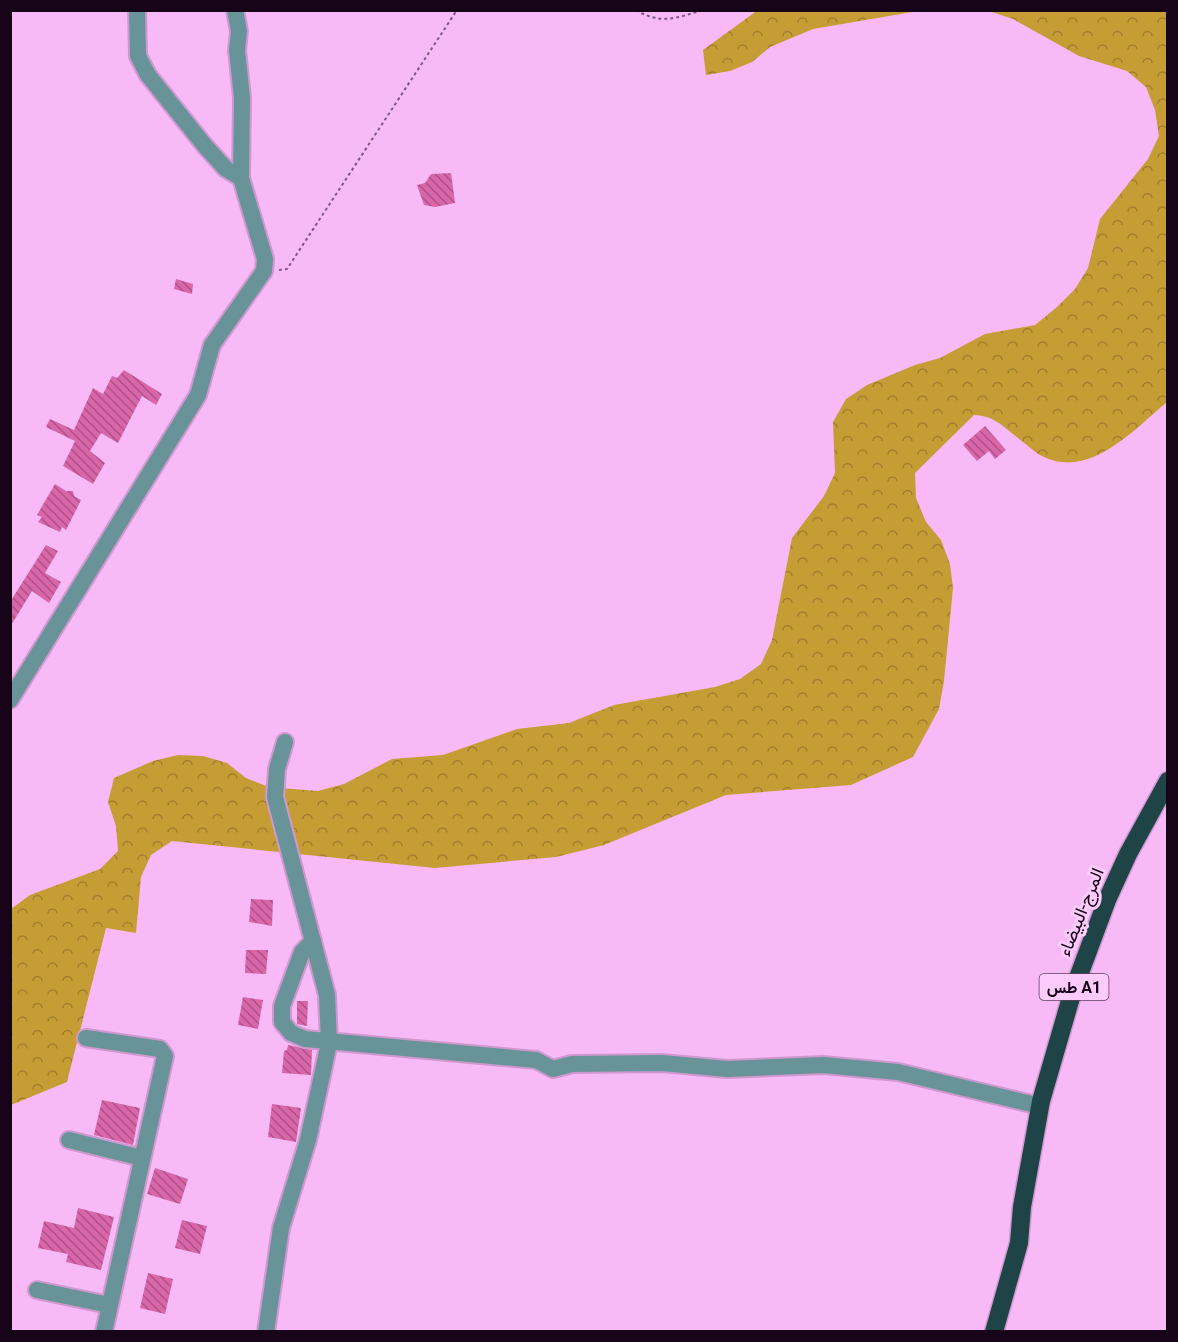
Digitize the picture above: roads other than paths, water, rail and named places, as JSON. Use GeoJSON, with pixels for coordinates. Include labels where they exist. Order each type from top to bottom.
{"type":"FeatureCollection","features":[{"type":"Feature","properties":{"kind":"highway","name":"المرج-البيضاء"},"geometry":{"type":"LineString","coordinates":[[1022,1207],[1040,1106],[1088,946],[1128,854],[1167,781]]}},
{"type":"Feature","properties":{"kind":"highway"},"geometry":{"type":"LineString","coordinates":[[985,1332],[1013,1228],[1022,1207]]}},
{"type":"Feature","properties":{"kind":"highway"},"geometry":{"type":"LineString","coordinates":[[994,1332],[1019,1243],[1022,1207]]}},
{"type":"Feature","properties":{"kind":"street"},"geometry":{"type":"LineString","coordinates":[[137,10],[138,56],[148,75],[205,146],[226,169],[241,178]]}},
{"type":"Feature","properties":{"kind":"street"},"geometry":{"type":"LineString","coordinates":[[10,700],[198,394],[212,345],[264,271],[265,259],[241,178],[242,98],[237,50],[239,30],[235,10]]}},
{"type":"Feature","properties":{"kind":"street"},"geometry":{"type":"LineString","coordinates":[[266,1332],[281,1228],[313,1120],[329,1043],[327,995],[275,798],[277,769],[285,742]]}},
{"type":"Feature","properties":{"kind":"street"},"geometry":{"type":"LineString","coordinates":[[313,941],[302,952],[282,1006],[282,1022],[291,1033],[305,1039],[329,1043],[536,1060],[553,1069],[572,1064],[662,1063],[727,1069],[776,1065],[852,1067],[898,1072],[1040,1106]]}},
{"type":"Feature","properties":{"kind":"street"},"geometry":{"type":"LineString","coordinates":[[86,1038],[163,1052],[165,1056],[104,1332]]}},
{"type":"Feature","properties":{"kind":"street"},"geometry":{"type":"LineString","coordinates":[[69,1140],[142,1158]]}},
{"type":"Feature","properties":{"kind":"street"},"geometry":{"type":"LineString","coordinates":[[37,1290],[109,1305]]}}]}
